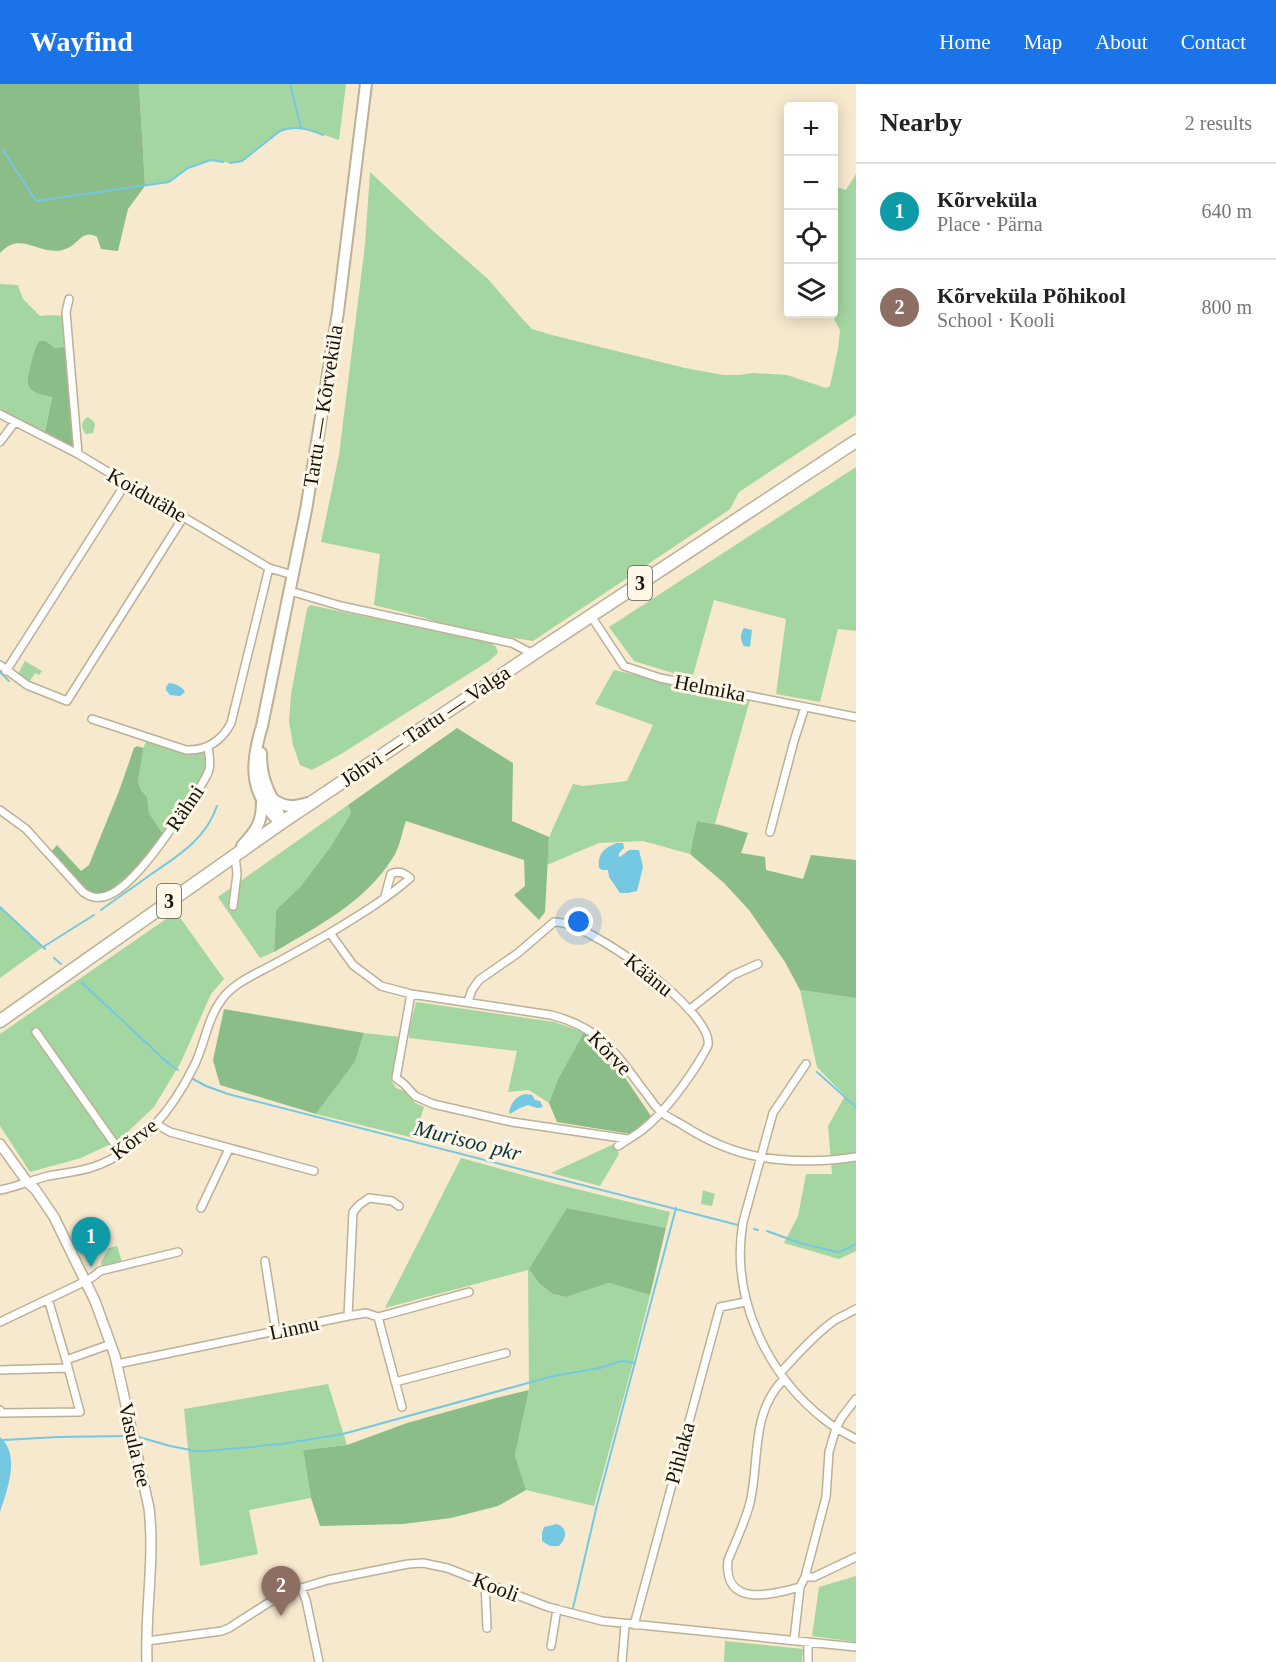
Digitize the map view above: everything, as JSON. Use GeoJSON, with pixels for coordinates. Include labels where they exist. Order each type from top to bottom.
{"type":"FeatureCollection","features":[{"type":"Feature","properties":{"kind":"highway","name":"Jõhvi — Tartu — Valga"},"geometry":{"type":"LineString","coordinates":[[0,1021],[280,823],[856,441]]}},
{"type":"Feature","properties":{"kind":"main road","name":"Tartu — Kõrveküla"},"geometry":{"type":"LineString","coordinates":[[280,823],[262,802],[256,787],[254,771],[256,744],[262,726],[306,510],[338,312],[366,84]]}},
{"type":"Feature","properties":{"kind":"main road","name":"Tartu — Kõrveküla"},"geometry":{"type":"LineString","coordinates":[[262,726],[261,765],[266,785],[279,812],[280,823]]}},
{"type":"Feature","properties":{"kind":"main road"},"geometry":{"type":"LineString","coordinates":[[274,800],[287,807],[315,801]]}},
{"type":"Feature","properties":{"kind":"main road"},"geometry":{"type":"LineString","coordinates":[[232,857],[260,824],[262,802]]}},
{"type":"Feature","properties":{"kind":"street"},"geometry":{"type":"LineString","coordinates":[[69,299],[66,312],[78,454]]}},
{"type":"Feature","properties":{"kind":"street","name":"Koidutähe"},"geometry":{"type":"LineString","coordinates":[[0,414],[78,454],[269,568],[293,574]]}},
{"type":"Feature","properties":{"kind":"street"},"geometry":{"type":"LineString","coordinates":[[0,442],[15,422]]}},
{"type":"Feature","properties":{"kind":"street"},"geometry":{"type":"LineString","coordinates":[[126,483],[3,668],[27,685],[67,700],[184,516]]}},
{"type":"Feature","properties":{"kind":"street"},"geometry":{"type":"LineString","coordinates":[[92,719],[186,750],[208,747],[220,739],[227,732],[231,723],[269,568]]}},
{"type":"Feature","properties":{"kind":"street"},"geometry":{"type":"LineString","coordinates":[[290,591],[341,606],[512,643],[533,654]]}},
{"type":"Feature","properties":{"kind":"street","name":"Helmika"},"geometry":{"type":"LineString","coordinates":[[591,616],[624,666],[660,678],[856,717]]}},
{"type":"Feature","properties":{"kind":"street"},"geometry":{"type":"LineString","coordinates":[[770,832],[805,707]]}},
{"type":"Feature","properties":{"kind":"street","name":"Rähni"},"geometry":{"type":"LineString","coordinates":[[0,810],[26,829],[83,892],[91,897],[99,898],[109,895],[122,887],[145,863],[198,789],[209,770],[208,747]]}},
{"type":"Feature","properties":{"kind":"street"},"geometry":{"type":"LineString","coordinates":[[232,857],[237,874],[233,906]]}},
{"type":"Feature","properties":{"kind":"street","name":"Kõrve"},"geometry":{"type":"LineString","coordinates":[[0,1190],[42,1178],[75,1172],[121,1153],[156,1124],[178,1096],[195,1065],[211,1017],[222,998],[237,983],[330,933],[385,896],[410,878],[402,872],[391,874],[385,896]]}},
{"type":"Feature","properties":{"kind":"street","name":"Käänu"},"geometry":{"type":"LineString","coordinates":[[468,1001],[479,980],[518,953],[554,922],[578,928],[609,944],[644,968],[673,994],[703,1028],[708,1038],[708,1047],[690,1075],[660,1112],[642,1130],[618,1146]]}},
{"type":"Feature","properties":{"kind":"street","name":"Kõrve"},"geometry":{"type":"LineString","coordinates":[[330,933],[353,965],[381,986],[411,993],[551,1015],[582,1025],[616,1053],[660,1112],[726,1147],[760,1157],[802,1160],[856,1157]]}},
{"type":"Feature","properties":{"kind":"street"},"geometry":{"type":"LineString","coordinates":[[689,1010],[733,975],[758,964]]}},
{"type":"Feature","properties":{"kind":"street"},"geometry":{"type":"LineString","coordinates":[[411,993],[396,1078],[415,1096],[432,1104],[512,1122],[628,1139]]}},
{"type":"Feature","properties":{"kind":"street"},"geometry":{"type":"LineString","coordinates":[[36,1032],[121,1153]]}},
{"type":"Feature","properties":{"kind":"street"},"geometry":{"type":"LineString","coordinates":[[806,1064],[773,1113],[743,1222],[740,1265],[746,1302],[761,1340],[782,1376],[799,1397],[824,1420],[856,1439]]}},
{"type":"Feature","properties":{"kind":"street"},"geometry":{"type":"LineString","coordinates":[[156,1124],[170,1132],[314,1171]]}},
{"type":"Feature","properties":{"kind":"street","name":"Vasula tee"},"geometry":{"type":"LineString","coordinates":[[0,1144],[54,1217],[86,1281],[117,1364],[149,1508],[152,1546],[147,1662]]}},
{"type":"Feature","properties":{"kind":"street"},"geometry":{"type":"LineString","coordinates":[[201,1208],[229,1149]]}},
{"type":"Feature","properties":{"kind":"street"},"geometry":{"type":"LineString","coordinates":[[348,1316],[354,1212],[359,1204],[369,1198],[392,1201],[399,1206]]}},
{"type":"Feature","properties":{"kind":"street"},"geometry":{"type":"LineString","coordinates":[[0,1322],[86,1281],[100,1271],[178,1252]]}},
{"type":"Feature","properties":{"kind":"street"},"geometry":{"type":"LineString","coordinates":[[265,1261],[276,1332]]}},
{"type":"Feature","properties":{"kind":"street","name":"Linnu"},"geometry":{"type":"LineString","coordinates":[[117,1364],[348,1316],[366,1313],[378,1317],[469,1292]]}},
{"type":"Feature","properties":{"kind":"street"},"geometry":{"type":"LineString","coordinates":[[0,1410],[1,1413],[80,1412],[48,1299]]}},
{"type":"Feature","properties":{"kind":"street","name":"Pihlaka"},"geometry":{"type":"LineString","coordinates":[[629,1625],[720,1307],[746,1302]]}},
{"type":"Feature","properties":{"kind":"street"},"geometry":{"type":"LineString","coordinates":[[800,1587],[765,1595],[738,1591],[732,1584],[727,1568],[728,1560],[750,1503],[756,1441],[771,1395],[801,1350],[835,1321],[856,1309]]}},
{"type":"Feature","properties":{"kind":"street"},"geometry":{"type":"LineString","coordinates":[[378,1317],[402,1407]]}},
{"type":"Feature","properties":{"kind":"street"},"geometry":{"type":"LineString","coordinates":[[0,1370],[66,1364],[111,1344]]}},
{"type":"Feature","properties":{"kind":"street"},"geometry":{"type":"LineString","coordinates":[[395,1382],[506,1353]]}},
{"type":"Feature","properties":{"kind":"street"},"geometry":{"type":"LineString","coordinates":[[794,1640],[800,1587],[826,1497],[829,1452],[836,1428],[856,1399]]}},
{"type":"Feature","properties":{"kind":"street"},"geometry":{"type":"LineString","coordinates":[[805,1576],[814,1577],[856,1557]]}},
{"type":"Feature","properties":{"kind":"street","name":"Kooli"},"geometry":{"type":"LineString","coordinates":[[147,1641],[229,1628],[276,1598],[301,1588],[352,1575],[423,1563],[447,1568],[584,1617],[629,1625],[856,1647]]}},
{"type":"Feature","properties":{"kind":"street"},"geometry":{"type":"LineString","coordinates":[[485,1583],[487,1628]]}},
{"type":"Feature","properties":{"kind":"street"},"geometry":{"type":"LineString","coordinates":[[301,1588],[306,1600],[319,1662]]}},
{"type":"Feature","properties":{"kind":"street"},"geometry":{"type":"LineString","coordinates":[[550,1646],[557,1609]]}},
{"type":"Feature","properties":{"kind":"street"},"geometry":{"type":"LineString","coordinates":[[622,1662],[629,1625]]}},
{"type":"Feature","properties":{"kind":"street"},"geometry":{"type":"LineString","coordinates":[[808,1642],[808,1662]]}},
{"type":"Feature","properties":{"kind":"green space"},"geometry":{"type":"Polygon","coordinates":[[[0,84],[139,84],[145,186],[128,209],[118,251],[101,249],[97,237],[88,235],[72,246],[59,251],[16,243],[0,253],[0,84]]]}},
{"type":"Feature","properties":{"kind":"green space"},"geometry":{"type":"Polygon","coordinates":[[[139,84],[346,84],[339,140],[310,130],[287,129],[280,131],[242,161],[230,163],[211,160],[188,168],[169,182],[145,186],[139,84]]]}},
{"type":"Feature","properties":{"kind":"green space"},"geometry":{"type":"Polygon","coordinates":[[[370,172],[488,279],[532,329],[685,368],[723,375],[753,373],[787,375],[826,388],[830,386],[840,330],[834,319],[838,318],[838,187],[846,190],[856,174],[856,415],[739,492],[730,509],[720,516],[533,641],[457,629],[374,605],[380,554],[321,542],[339,455],[365,245],[370,172]]]}},
{"type":"Feature","properties":{"kind":"green space"},"geometry":{"type":"Polygon","coordinates":[[[0,284],[18,285],[23,299],[40,316],[67,316],[69,346],[55,348],[46,341],[52,396],[44,437],[0,414],[0,284]]]}},
{"type":"Feature","properties":{"kind":"green space"},"geometry":{"type":"Polygon","coordinates":[[[39,341],[46,341],[55,348],[69,346],[78,454],[44,437],[52,397],[37,393],[29,387],[28,383],[35,349],[39,341]]]}},
{"type":"Feature","properties":{"kind":"green space"},"geometry":{"type":"Polygon","coordinates":[[[88,417],[95,425],[93,433],[86,434],[82,425],[88,417]]]}},
{"type":"Feature","properties":{"kind":"green space"},"geometry":{"type":"Polygon","coordinates":[[[856,467],[856,631],[838,629],[820,702],[776,694],[786,619],[714,600],[692,679],[634,661],[609,627],[856,467]]]}},
{"type":"Feature","properties":{"kind":"green space"},"geometry":{"type":"Polygon","coordinates":[[[310,605],[491,643],[496,647],[498,653],[489,661],[312,770],[300,765],[293,745],[289,721],[291,694],[307,609],[310,605]]]}},
{"type":"Feature","properties":{"kind":"green space"},"geometry":{"type":"Polygon","coordinates":[[[25,661],[42,671],[39,675],[35,673],[30,681],[18,674],[25,661]]]}},
{"type":"Feature","properties":{"kind":"green space"},"geometry":{"type":"Polygon","coordinates":[[[614,670],[750,700],[715,824],[697,821],[690,854],[643,841],[599,843],[547,865],[549,837],[573,784],[583,786],[627,781],[653,725],[595,704],[614,670]]]}},
{"type":"Feature","properties":{"kind":"green space"},"geometry":{"type":"Polygon","coordinates":[[[457,728],[513,763],[512,821],[549,837],[545,912],[539,920],[514,895],[525,886],[524,860],[406,821],[394,856],[370,887],[340,912],[274,952],[276,910],[300,887],[329,849],[351,813],[348,805],[457,728]]]}},
{"type":"Feature","properties":{"kind":"green space"},"geometry":{"type":"Polygon","coordinates":[[[148,738],[186,750],[208,747],[209,770],[165,837],[149,813],[147,797],[138,781],[143,748],[148,738]]]}},
{"type":"Feature","properties":{"kind":"green space"},"geometry":{"type":"Polygon","coordinates":[[[137,746],[143,748],[138,781],[147,797],[149,813],[165,837],[122,887],[99,898],[85,889],[51,852],[57,845],[81,871],[89,865],[134,748],[137,746]]]}},
{"type":"Feature","properties":{"kind":"green space"},"geometry":{"type":"Polygon","coordinates":[[[348,805],[351,813],[329,849],[300,887],[276,910],[274,952],[260,958],[218,897],[348,805]]]}},
{"type":"Feature","properties":{"kind":"green space"},"geometry":{"type":"Polygon","coordinates":[[[697,821],[748,833],[741,853],[765,857],[766,870],[803,879],[811,855],[856,860],[856,998],[800,990],[785,962],[749,910],[724,883],[690,854],[697,821]]]}},
{"type":"Feature","properties":{"kind":"green space"},"geometry":{"type":"Polygon","coordinates":[[[0,907],[43,947],[0,978],[0,907]]]}},
{"type":"Feature","properties":{"kind":"green space"},"geometry":{"type":"Polygon","coordinates":[[[176,912],[224,979],[211,994],[181,1062],[154,1107],[119,1140],[81,1158],[30,1172],[0,1126],[0,1034],[176,912]]]}},
{"type":"Feature","properties":{"kind":"green space"},"geometry":{"type":"Polygon","coordinates":[[[800,990],[856,998],[856,1251],[839,1259],[784,1243],[798,1216],[806,1174],[832,1174],[828,1126],[845,1096],[817,1067],[800,990]]]}},
{"type":"Feature","properties":{"kind":"green space"},"geometry":{"type":"Polygon","coordinates":[[[416,1002],[554,1022],[584,1032],[558,1079],[549,1103],[529,1090],[508,1092],[517,1051],[409,1038],[416,1002]]]}},
{"type":"Feature","properties":{"kind":"green space"},"geometry":{"type":"Polygon","coordinates":[[[224,1009],[364,1033],[355,1062],[316,1114],[220,1085],[213,1060],[224,1009]]]}},
{"type":"Feature","properties":{"kind":"green space"},"geometry":{"type":"Polygon","coordinates":[[[584,1032],[609,1054],[651,1116],[631,1134],[557,1122],[549,1103],[558,1079],[584,1032]]]}},
{"type":"Feature","properties":{"kind":"green space"},"geometry":{"type":"Polygon","coordinates":[[[364,1033],[401,1037],[392,1082],[415,1103],[424,1107],[414,1138],[316,1114],[355,1062],[364,1033]]]}},
{"type":"Feature","properties":{"kind":"green space"},"geometry":{"type":"Polygon","coordinates":[[[614,1144],[619,1154],[600,1186],[551,1173],[614,1144]]]}},
{"type":"Feature","properties":{"kind":"green space"},"geometry":{"type":"Polygon","coordinates":[[[461,1158],[670,1212],[666,1228],[567,1208],[540,1284],[553,1294],[566,1297],[609,1283],[650,1295],[594,1506],[526,1490],[515,1455],[529,1390],[528,1270],[385,1308],[461,1158]]]}},
{"type":"Feature","properties":{"kind":"green space"},"geometry":{"type":"Polygon","coordinates":[[[703,1190],[715,1194],[712,1206],[701,1204],[703,1190]]]}},
{"type":"Feature","properties":{"kind":"green space"},"geometry":{"type":"Polygon","coordinates":[[[567,1208],[666,1228],[650,1295],[609,1283],[566,1297],[553,1294],[540,1284],[529,1269],[567,1208]]]}},
{"type":"Feature","properties":{"kind":"green space"},"geometry":{"type":"Polygon","coordinates":[[[102,1224],[107,1245],[95,1239],[92,1226],[102,1224]]]}},
{"type":"Feature","properties":{"kind":"green space"},"geometry":{"type":"Polygon","coordinates":[[[117,1246],[122,1262],[102,1267],[101,1262],[109,1248],[117,1246]]]}},
{"type":"Feature","properties":{"kind":"green space"},"geometry":{"type":"Polygon","coordinates":[[[328,1384],[347,1445],[303,1450],[311,1498],[249,1510],[258,1554],[200,1566],[184,1409],[328,1384]]]}},
{"type":"Feature","properties":{"kind":"green space"},"geometry":{"type":"Polygon","coordinates":[[[529,1390],[515,1455],[526,1490],[498,1506],[451,1518],[403,1524],[320,1526],[311,1498],[303,1450],[347,1445],[407,1423],[529,1390]]]}},
{"type":"Feature","properties":{"kind":"green space"},"geometry":{"type":"Polygon","coordinates":[[[856,1576],[856,1642],[812,1636],[819,1587],[856,1576]]]}},
{"type":"Feature","properties":{"kind":"green space"},"geometry":{"type":"Polygon","coordinates":[[[725,1641],[803,1649],[802,1662],[724,1662],[725,1641]]]}},
{"type":"Feature","properties":{"kind":"water"},"geometry":{"type":"Polygon","coordinates":[[[744,628],[752,630],[750,647],[744,646],[742,642],[741,635],[744,628]]]}},
{"type":"Feature","properties":{"kind":"water"},"geometry":{"type":"Polygon","coordinates":[[[169,683],[182,688],[185,692],[180,696],[170,695],[166,690],[169,683]]]}},
{"type":"Feature","properties":{"kind":"water"},"geometry":{"type":"Polygon","coordinates":[[[617,843],[623,843],[624,848],[619,853],[620,857],[629,850],[639,850],[643,867],[637,891],[620,893],[609,877],[608,870],[599,868],[599,859],[603,852],[617,843]]]}},
{"type":"Feature","properties":{"kind":"water"},"geometry":{"type":"Polygon","coordinates":[[[525,1094],[532,1095],[535,1100],[540,1101],[543,1107],[528,1105],[510,1114],[514,1100],[525,1094]]]}},
{"type":"Feature","properties":{"kind":"water"},"geometry":{"type":"Polygon","coordinates":[[[0,1437],[10,1453],[11,1463],[9,1483],[0,1512],[0,1437]]]}},
{"type":"Feature","properties":{"kind":"water"},"geometry":{"type":"Polygon","coordinates":[[[557,1524],[565,1531],[565,1537],[559,1546],[550,1546],[542,1541],[542,1533],[544,1527],[557,1524]]]}},
{"type":"Feature","properties":{"kind":"waterway"},"geometry":{"type":"LineString","coordinates":[[290,84],[301,128]]}},
{"type":"Feature","properties":{"kind":"waterway"},"geometry":{"type":"LineString","coordinates":[[230,163],[242,161],[280,131],[286,129],[302,128],[323,135]]}},
{"type":"Feature","properties":{"kind":"waterway"},"geometry":{"type":"LineString","coordinates":[[3,150],[36,201],[169,182],[188,168],[211,160],[223,162]]}},
{"type":"Feature","properties":{"kind":"waterway"},"geometry":{"type":"LineString","coordinates":[[0,672],[9,681]]}},
{"type":"Feature","properties":{"kind":"waterway"},"geometry":{"type":"LineString","coordinates":[[101,910],[190,846],[206,828],[217,806]]}},
{"type":"Feature","properties":{"kind":"waterway","name":"Murisoo pkr"},"geometry":{"type":"LineString","coordinates":[[0,907],[45,949]]}},
{"type":"Feature","properties":{"kind":"waterway"},"geometry":{"type":"LineString","coordinates":[[43,947],[94,915]]}},
{"type":"Feature","properties":{"kind":"waterway","name":"Murisoo pkr"},"geometry":{"type":"LineString","coordinates":[[54,958],[61,964]]}},
{"type":"Feature","properties":{"kind":"waterway","name":"Murisoo pkr"},"geometry":{"type":"LineString","coordinates":[[82,983],[178,1070]]}},
{"type":"Feature","properties":{"kind":"waterway"},"geometry":{"type":"LineString","coordinates":[[817,1072],[856,1107]]}},
{"type":"Feature","properties":{"kind":"waterway","name":"Murisoo pkr"},"geometry":{"type":"LineString","coordinates":[[193,1079],[228,1094],[738,1225]]}},
{"type":"Feature","properties":{"kind":"waterway"},"geometry":{"type":"LineString","coordinates":[[573,1608],[597,1505],[676,1208]]}},
{"type":"Feature","properties":{"kind":"waterway","name":"Murisoo pkr"},"geometry":{"type":"LineString","coordinates":[[754,1229],[758,1230]]}},
{"type":"Feature","properties":{"kind":"waterway","name":"Murisoo pkr"},"geometry":{"type":"LineString","coordinates":[[767,1231],[800,1243],[837,1252],[856,1244]]}},
{"type":"Feature","properties":{"kind":"waterway"},"geometry":{"type":"LineString","coordinates":[[139,1437],[196,1451],[281,1444],[343,1434],[553,1376],[600,1368],[623,1361],[635,1363]]}},
{"type":"Feature","properties":{"kind":"waterway"},"geometry":{"type":"LineString","coordinates":[[3,1440],[127,1436]]}},
{"type":"Feature","properties":{"kind":"place","name":"Kõrveküla"},"geometry":{"type":"Point","coordinates":[91,1267]}},
{"type":"Feature","properties":{"kind":"place","name":"Kõrveküla Põhikool"},"geometry":{"type":"Point","coordinates":[281,1616]}}]}
